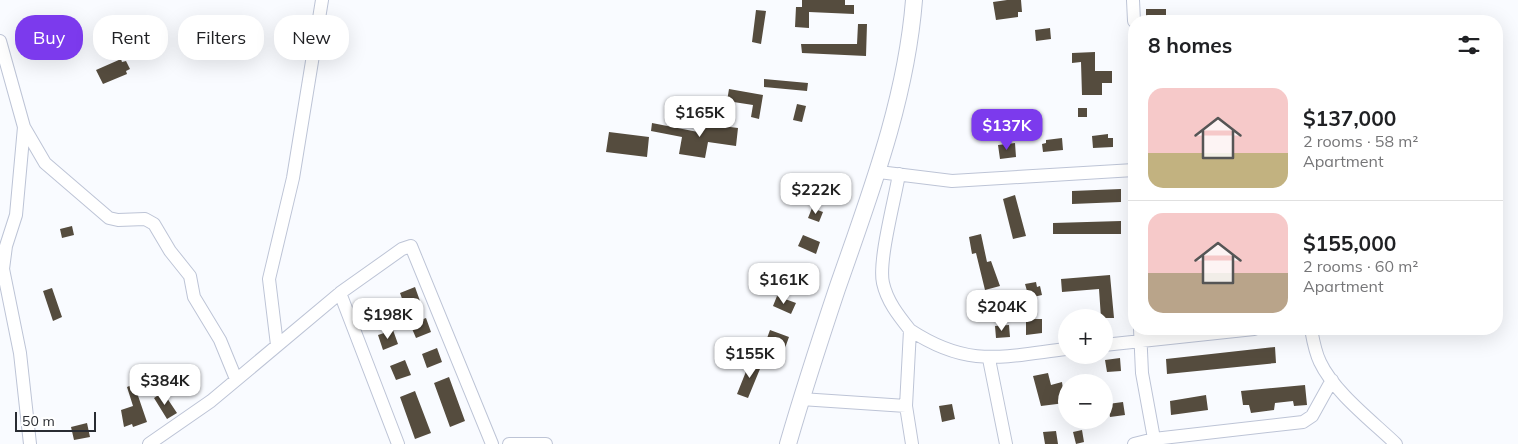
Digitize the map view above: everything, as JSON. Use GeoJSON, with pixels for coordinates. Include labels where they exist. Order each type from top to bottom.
{"type":"FeatureCollection","features":[{"type":"Feature","properties":{"kind":"main road"},"geometry":{"type":"LineString","coordinates":[[788,444],[801,399],[879,172],[904,74],[914,0]]}},
{"type":"Feature","properties":{"kind":"street"},"geometry":{"type":"LineString","coordinates":[[277,344],[269,279],[293,178],[322,0]]}},
{"type":"Feature","properties":{"kind":"street"},"geometry":{"type":"LineString","coordinates":[[1133,0],[1134,15]]}},
{"type":"Feature","properties":{"kind":"street"},"geometry":{"type":"LineString","coordinates":[[0,40],[6,85],[24,126],[46,163],[109,218],[118,220],[145,219],[154,224],[170,251],[190,276],[194,297],[220,340],[236,379]]}},
{"type":"Feature","properties":{"kind":"street"},"geometry":{"type":"LineString","coordinates":[[24,126],[16,215],[6,246],[3,269],[20,354],[30,444]]}},
{"type":"Feature","properties":{"kind":"street"},"geometry":{"type":"LineString","coordinates":[[879,172],[952,181],[1128,170]]}},
{"type":"Feature","properties":{"kind":"street"},"geometry":{"type":"LineString","coordinates":[[899,174],[883,262],[882,281],[895,312],[910,330],[932,344],[953,353],[989,359],[1058,351]]}},
{"type":"Feature","properties":{"kind":"street"},"geometry":{"type":"LineString","coordinates":[[149,444],[211,401],[340,293],[402,249],[411,246],[492,444]]}},
{"type":"Feature","properties":{"kind":"street"},"geometry":{"type":"LineString","coordinates":[[340,293],[398,444]]}},
{"type":"Feature","properties":{"kind":"street"},"geometry":{"type":"LineString","coordinates":[[910,330],[906,406],[912,444]]}},
{"type":"Feature","properties":{"kind":"street"},"geometry":{"type":"LineString","coordinates":[[1113,342],[1140,335],[1142,372],[1155,441]]}},
{"type":"Feature","properties":{"kind":"street"},"geometry":{"type":"LineString","coordinates":[[1312,335],[1317,356],[1332,380],[1396,444]]}},
{"type":"Feature","properties":{"kind":"street"},"geometry":{"type":"LineString","coordinates":[[989,359],[1006,444]]}},
{"type":"Feature","properties":{"kind":"street"},"geometry":{"type":"LineString","coordinates":[[1134,444],[1303,422],[1312,416],[1332,380]]}},
{"type":"Feature","properties":{"kind":"street"},"geometry":{"type":"LineString","coordinates":[[801,399],[906,406]]}},
{"type":"Feature","properties":{"kind":"street"},"geometry":{"type":"LineString","coordinates":[[510,444],[546,444]]}},
{"type":"Feature","properties":{"kind":"building"},"geometry":{"type":"Polygon","coordinates":[[[802,0],[845,0],[845,5],[854,5],[854,14],[809,12],[809,28],[795,27],[796,7],[802,7],[802,0]]]}},
{"type":"Feature","properties":{"kind":"building"},"geometry":{"type":"Polygon","coordinates":[[[1021,0],[1022,12],[1018,12],[1018,17],[996,20],[993,2],[1021,0]]]}},
{"type":"Feature","properties":{"kind":"building"},"geometry":{"type":"Polygon","coordinates":[[[1146,9],[1166,9],[1166,15],[1146,15],[1146,9]]]}},
{"type":"Feature","properties":{"kind":"building"},"geometry":{"type":"Polygon","coordinates":[[[756,10],[766,11],[761,44],[752,42],[756,10]]]}},
{"type":"Feature","properties":{"kind":"building"},"geometry":{"type":"Polygon","coordinates":[[[858,24],[867,24],[866,56],[802,53],[801,44],[857,44],[858,24]]]}},
{"type":"Feature","properties":{"kind":"building"},"geometry":{"type":"Polygon","coordinates":[[[1050,28],[1051,39],[1036,41],[1035,30],[1050,28]]]}},
{"type":"Feature","properties":{"kind":"building"},"geometry":{"type":"Polygon","coordinates":[[[1095,52],[1095,71],[1112,71],[1112,83],[1102,83],[1102,95],[1082,95],[1081,62],[1072,63],[1072,53],[1095,52]]]}},
{"type":"Feature","properties":{"kind":"building"},"geometry":{"type":"Polygon","coordinates":[[[119,60],[122,62],[126,61],[130,69],[126,71],[127,74],[103,84],[96,70],[119,60]]]}},
{"type":"Feature","properties":{"kind":"building"},"geometry":{"type":"Polygon","coordinates":[[[764,79],[808,83],[807,91],[764,87],[764,79]]]}},
{"type":"Feature","properties":{"kind":"building"},"geometry":{"type":"Polygon","coordinates":[[[729,89],[763,95],[759,119],[751,117],[753,105],[727,101],[729,89]]]}},
{"type":"Feature","properties":{"kind":"building"},"geometry":{"type":"Polygon","coordinates":[[[797,104],[806,106],[802,122],[793,120],[797,104]]]}},
{"type":"Feature","properties":{"kind":"building"},"geometry":{"type":"Polygon","coordinates":[[[1078,108],[1087,108],[1087,117],[1078,117],[1078,108]]]}},
{"type":"Feature","properties":{"kind":"building"},"geometry":{"type":"Polygon","coordinates":[[[652,123],[698,132],[699,123],[738,128],[736,146],[708,142],[705,158],[679,154],[682,137],[651,131],[652,123]]]}},
{"type":"Feature","properties":{"kind":"building"},"geometry":{"type":"Polygon","coordinates":[[[609,132],[649,137],[647,157],[606,152],[609,132]]]}},
{"type":"Feature","properties":{"kind":"building"},"geometry":{"type":"Polygon","coordinates":[[[1108,134],[1108,138],[1113,138],[1113,147],[1093,148],[1092,136],[1108,134]]]}},
{"type":"Feature","properties":{"kind":"building"},"geometry":{"type":"Polygon","coordinates":[[[1062,138],[1063,150],[1043,152],[1042,144],[1046,143],[1046,140],[1062,138]]]}},
{"type":"Feature","properties":{"kind":"building"},"geometry":{"type":"Polygon","coordinates":[[[1015,143],[1016,157],[1000,159],[998,145],[1015,143]]]}},
{"type":"Feature","properties":{"kind":"building"},"geometry":{"type":"Polygon","coordinates":[[[824,178],[834,182],[830,192],[820,188],[824,178]]]}},
{"type":"Feature","properties":{"kind":"building"},"geometry":{"type":"Polygon","coordinates":[[[1121,189],[1121,202],[1072,204],[1072,191],[1121,189]]]}},
{"type":"Feature","properties":{"kind":"building"},"geometry":{"type":"Polygon","coordinates":[[[1015,195],[1026,236],[1013,239],[1003,199],[1015,195]]]}},
{"type":"Feature","properties":{"kind":"building"},"geometry":{"type":"Polygon","coordinates":[[[812,208],[823,212],[819,222],[808,218],[812,208]]]}},
{"type":"Feature","properties":{"kind":"building"},"geometry":{"type":"Polygon","coordinates":[[[1121,221],[1121,234],[1053,234],[1053,223],[1121,221]]]}},
{"type":"Feature","properties":{"kind":"building"},"geometry":{"type":"Polygon","coordinates":[[[72,226],[74,235],[62,238],[60,229],[72,226]]]}},
{"type":"Feature","properties":{"kind":"building"},"geometry":{"type":"Polygon","coordinates":[[[981,234],[987,262],[991,261],[1000,286],[985,290],[976,253],[972,254],[969,237],[981,234]]]}},
{"type":"Feature","properties":{"kind":"building"},"geometry":{"type":"Polygon","coordinates":[[[803,235],[820,242],[816,254],[798,246],[803,235]]]}},
{"type":"Feature","properties":{"kind":"building"},"geometry":{"type":"Polygon","coordinates":[[[793,271],[811,278],[807,288],[789,281],[793,271]]]}},
{"type":"Feature","properties":{"kind":"building"},"geometry":{"type":"Polygon","coordinates":[[[1110,275],[1114,318],[1113,309],[1100,309],[1099,289],[1062,292],[1061,279],[1110,275]]]}},
{"type":"Feature","properties":{"kind":"building"},"geometry":{"type":"Polygon","coordinates":[[[1036,282],[1037,287],[1040,286],[1042,295],[1029,298],[1025,284],[1036,282]]]}},
{"type":"Feature","properties":{"kind":"building"},"geometry":{"type":"Polygon","coordinates":[[[415,287],[420,301],[405,307],[400,293],[415,287]]]}},
{"type":"Feature","properties":{"kind":"building"},"geometry":{"type":"Polygon","coordinates":[[[52,288],[62,317],[53,321],[43,291],[52,288]]]}},
{"type":"Feature","properties":{"kind":"building"},"geometry":{"type":"Polygon","coordinates":[[[777,296],[796,303],[791,314],[773,306],[777,296]]]}},
{"type":"Feature","properties":{"kind":"building"},"geometry":{"type":"Polygon","coordinates":[[[380,299],[386,313],[371,319],[365,305],[380,299]]]}},
{"type":"Feature","properties":{"kind":"building"},"geometry":{"type":"Polygon","coordinates":[[[426,318],[431,332],[416,338],[410,324],[426,318]]]}},
{"type":"Feature","properties":{"kind":"building"},"geometry":{"type":"Polygon","coordinates":[[[1026,319],[1042,319],[1042,333],[1026,335],[1026,319]]]}},
{"type":"Feature","properties":{"kind":"building"},"geometry":{"type":"Polygon","coordinates":[[[1009,325],[1010,337],[996,338],[995,326],[1009,325]]]}},
{"type":"Feature","properties":{"kind":"building"},"geometry":{"type":"Polygon","coordinates":[[[393,330],[398,344],[383,350],[378,335],[393,330]]]}},
{"type":"Feature","properties":{"kind":"building"},"geometry":{"type":"Polygon","coordinates":[[[770,330],[789,337],[785,348],[766,341],[770,330]]]}},
{"type":"Feature","properties":{"kind":"building"},"geometry":{"type":"Polygon","coordinates":[[[1275,347],[1276,363],[1167,374],[1166,359],[1275,347]]]}},
{"type":"Feature","properties":{"kind":"building"},"geometry":{"type":"Polygon","coordinates":[[[437,348],[442,362],[427,368],[422,354],[437,348]]]}},
{"type":"Feature","properties":{"kind":"building"},"geometry":{"type":"Polygon","coordinates":[[[1120,358],[1121,371],[1107,372],[1106,364],[1113,364],[1113,359],[1120,358]]]}},
{"type":"Feature","properties":{"kind":"building"},"geometry":{"type":"Polygon","coordinates":[[[751,359],[762,364],[748,398],[737,394],[751,359]]]}},
{"type":"Feature","properties":{"kind":"building"},"geometry":{"type":"Polygon","coordinates":[[[405,360],[411,375],[396,380],[390,366],[405,360]]]}},
{"type":"Feature","properties":{"kind":"building"},"geometry":{"type":"Polygon","coordinates":[[[1048,373],[1051,385],[1058,383],[1058,404],[1041,406],[1033,376],[1048,373]]]}},
{"type":"Feature","properties":{"kind":"building"},"geometry":{"type":"Polygon","coordinates":[[[449,377],[465,421],[450,427],[434,383],[449,377]]]}},
{"type":"Feature","properties":{"kind":"building"},"geometry":{"type":"Polygon","coordinates":[[[134,384],[147,422],[133,427],[132,424],[124,427],[121,410],[133,406],[127,387],[134,384]]]}},
{"type":"Feature","properties":{"kind":"building"},"geometry":{"type":"Polygon","coordinates":[[[1305,385],[1307,405],[1294,406],[1293,401],[1275,403],[1274,410],[1251,413],[1249,405],[1243,405],[1241,391],[1305,385]]]}},
{"type":"Feature","properties":{"kind":"building"},"geometry":{"type":"Polygon","coordinates":[[[415,391],[431,433],[415,439],[400,397],[415,391]]]}},
{"type":"Feature","properties":{"kind":"building"},"geometry":{"type":"Polygon","coordinates":[[[163,392],[177,413],[167,419],[154,398],[163,392]]]}},
{"type":"Feature","properties":{"kind":"building"},"geometry":{"type":"Polygon","coordinates":[[[1206,395],[1208,410],[1171,415],[1170,401],[1206,395]]]}},
{"type":"Feature","properties":{"kind":"building"},"geometry":{"type":"Polygon","coordinates":[[[1123,402],[1125,415],[1113,417],[1113,403],[1123,402]]]}},
{"type":"Feature","properties":{"kind":"building"},"geometry":{"type":"Polygon","coordinates":[[[952,404],[955,419],[942,422],[939,406],[952,404]]]}},
{"type":"Feature","properties":{"kind":"building"},"geometry":{"type":"Polygon","coordinates":[[[87,423],[90,437],[74,440],[71,427],[87,423]]]}},
{"type":"Feature","properties":{"kind":"building"},"geometry":{"type":"Polygon","coordinates":[[[1082,430],[1084,442],[1076,444],[1073,432],[1082,430]]]}},
{"type":"Feature","properties":{"kind":"building"},"geometry":{"type":"Polygon","coordinates":[[[1056,431],[1058,444],[1045,444],[1043,432],[1056,431]]]}}]}
